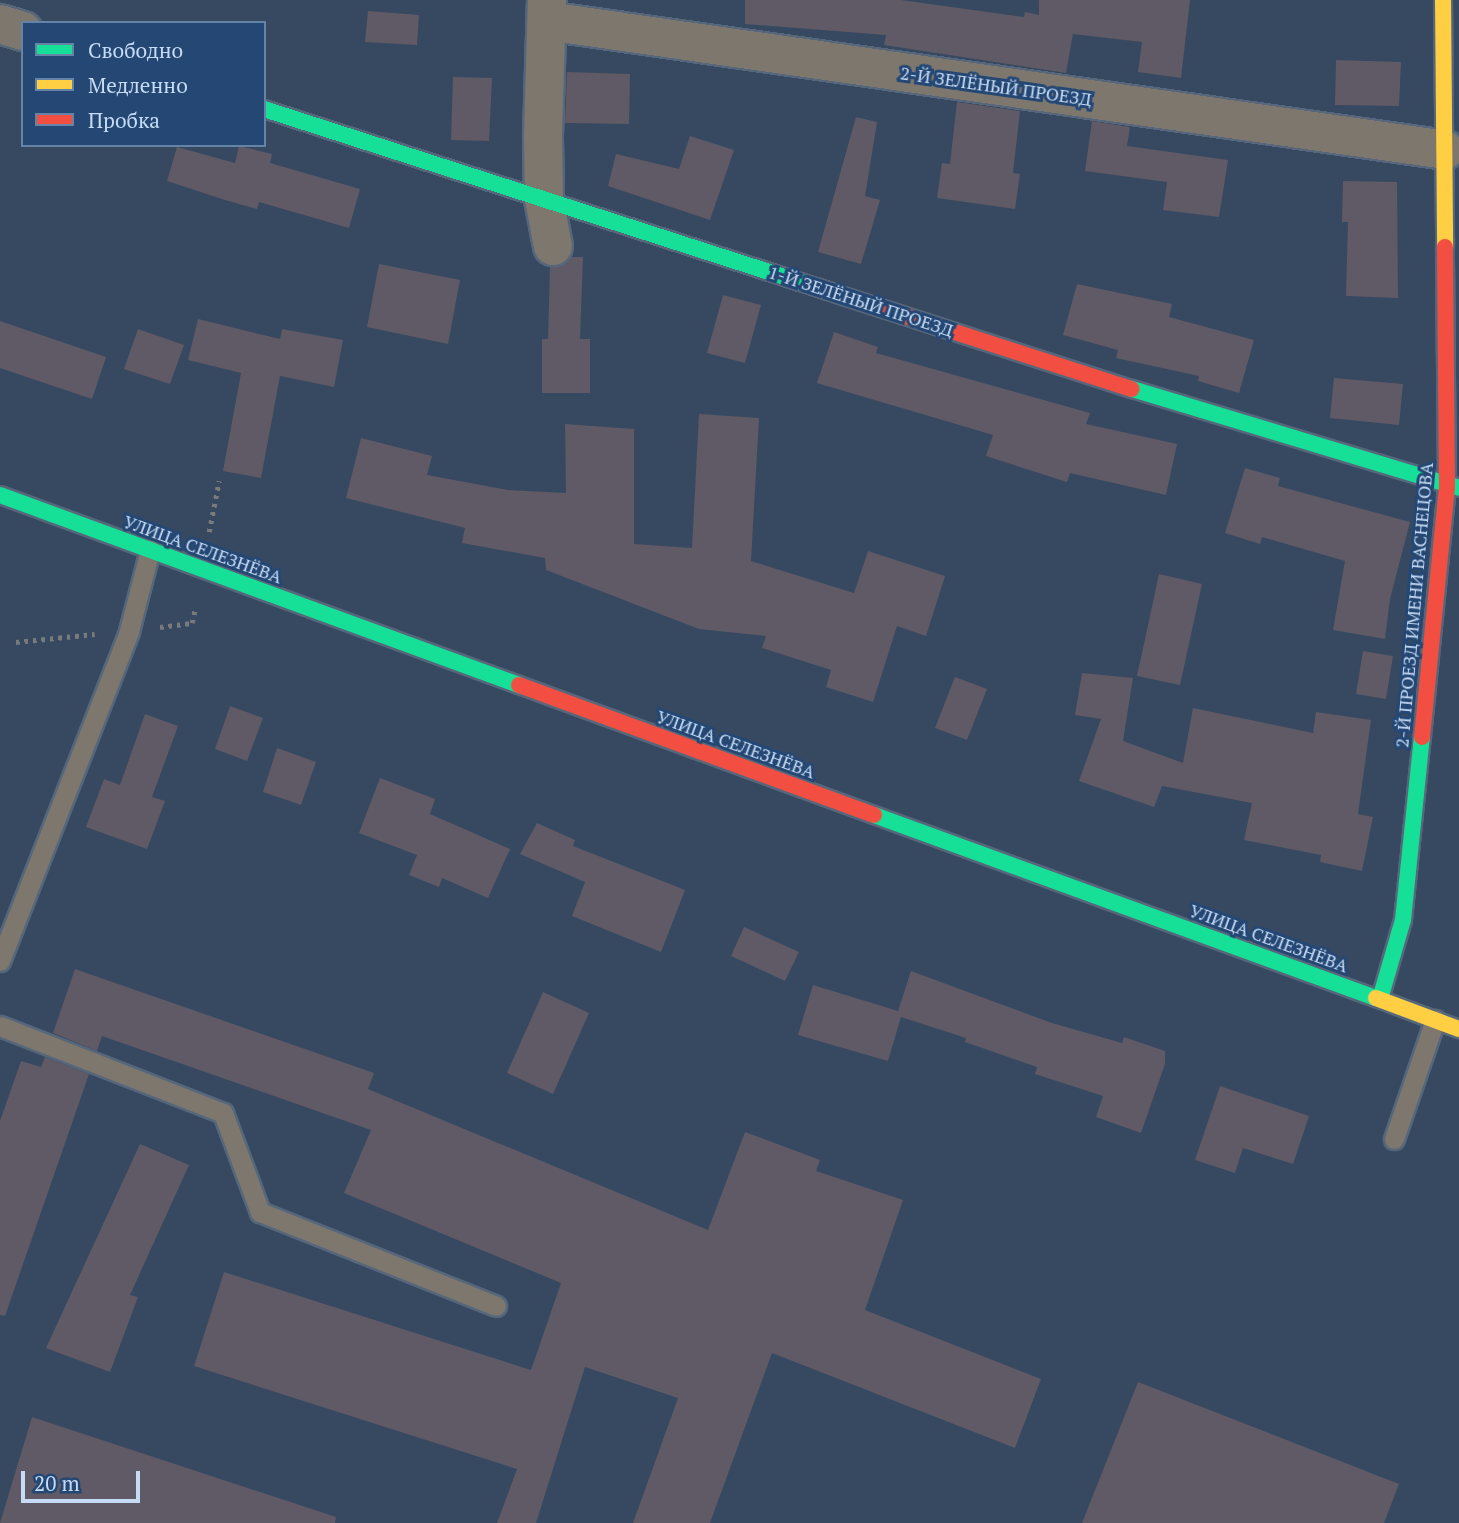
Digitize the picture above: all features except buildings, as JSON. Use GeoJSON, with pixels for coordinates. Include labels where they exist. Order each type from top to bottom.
{"type":"FeatureCollection","features":[{"type":"Feature","properties":{"kind":"street","name":"2-Й ПРОЕЗД ИМЕНИ ВАСНЕЦОВА"},"geometry":{"type":"LineString","coordinates":[[1380,999],[1403,920],[1453,488],[1444,0]]}},
{"type":"Feature","properties":{"kind":"street","name":"2-Й ЗЕЛЁНЫЙ ПРОЕЗД"},"geometry":{"type":"LineString","coordinates":[[547,11],[1445,150]]}},
{"type":"Feature","properties":{"kind":"street"},"geometry":{"type":"LineString","coordinates":[[547,11],[544,199],[553,246]]}},
{"type":"Feature","properties":{"kind":"street"},"geometry":{"type":"LineString","coordinates":[[0,24],[21,30]]}},
{"type":"Feature","properties":{"kind":"street","name":"1-Й ЗЕЛЁНЫЙ ПРОЕЗД"},"geometry":{"type":"LineString","coordinates":[[266,110],[1453,488]]}},
{"type":"Feature","properties":{"kind":"street","name":"УЛИЦА СЕЛЕЗНЁВА"},"geometry":{"type":"LineString","coordinates":[[0,495],[1459,1029]]}},
{"type":"Feature","properties":{"kind":"lane"},"geometry":{"type":"LineString","coordinates":[[0,961],[129,631],[150,550]]}},
{"type":"Feature","properties":{"kind":"lane"},"geometry":{"type":"LineString","coordinates":[[1394,1139],[1435,1020]]}},
{"type":"Feature","properties":{"kind":"lane"},"geometry":{"type":"LineString","coordinates":[[0,1026],[223,1112],[260,1212],[495,1306]]}},
{"type":"Feature","properties":{"kind":"traffic: fast"},"geometry":{"type":"LineString","coordinates":[[266,110],[828,291]]}},
{"type":"Feature","properties":{"kind":"traffic: fast"},"geometry":{"type":"LineString","coordinates":[[1132,389],[1459,488]]}},
{"type":"Feature","properties":{"kind":"traffic: fast"},"geometry":{"type":"LineString","coordinates":[[0,495],[519,685]]}},
{"type":"Feature","properties":{"kind":"traffic: fast"},"geometry":{"type":"LineString","coordinates":[[1380,999],[1403,920],[1422,737]]}},
{"type":"Feature","properties":{"kind":"traffic: fast"},"geometry":{"type":"LineString","coordinates":[[874,815],[1376,998]]}},
{"type":"Feature","properties":{"kind":"traffic: slow"},"geometry":{"type":"LineString","coordinates":[[1443,0],[1445,247]]}},
{"type":"Feature","properties":{"kind":"traffic: slow"},"geometry":{"type":"LineString","coordinates":[[1376,998],[1459,1029]]}},
{"type":"Feature","properties":{"kind":"traffic: jam"},"geometry":{"type":"LineString","coordinates":[[1422,737],[1447,487],[1445,247]]}},
{"type":"Feature","properties":{"kind":"traffic: jam"},"geometry":{"type":"LineString","coordinates":[[828,291],[1132,389]]}},
{"type":"Feature","properties":{"kind":"traffic: jam"},"geometry":{"type":"LineString","coordinates":[[519,685],[874,815]]}}]}
